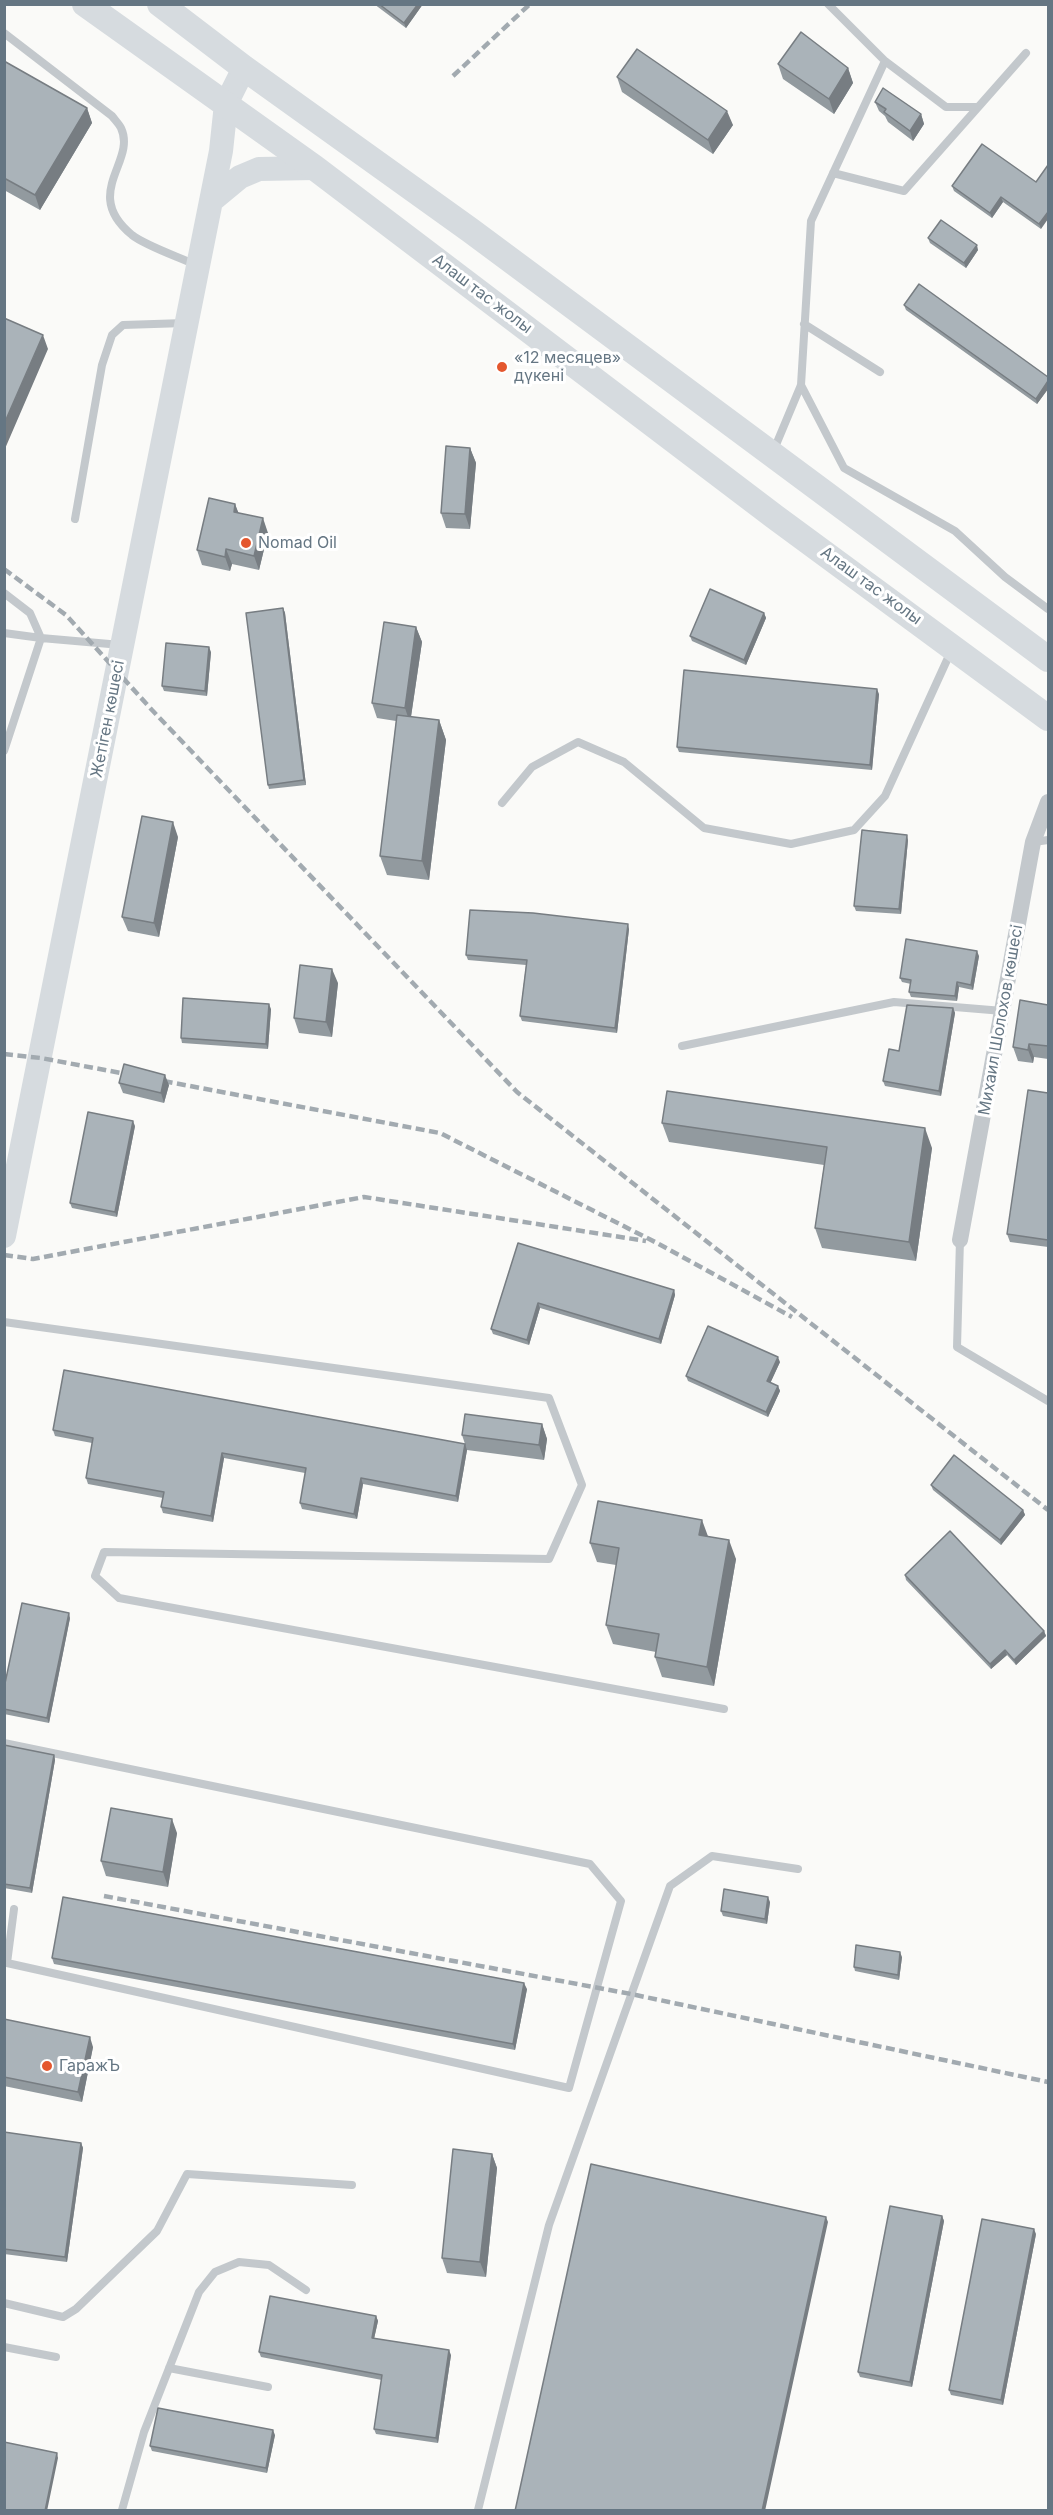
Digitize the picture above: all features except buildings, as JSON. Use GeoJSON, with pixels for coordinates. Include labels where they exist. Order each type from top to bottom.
{"type":"FeatureCollection","features":[{"type":"Feature","properties":{"kind":"main road","name":"Алаш тас жолы"},"geometry":{"type":"LineString","coordinates":[[85,4],[320,172],[775,517],[1048,718]]}},
{"type":"Feature","properties":{"kind":"main road"},"geometry":{"type":"LineString","coordinates":[[160,4],[1048,658]]}},
{"type":"Feature","properties":{"kind":"street"},"geometry":{"type":"LineString","coordinates":[[226,104],[244,68]]}},
{"type":"Feature","properties":{"kind":"street","name":"Жетіген көшесі"},"geometry":{"type":"LineString","coordinates":[[5,1233],[221,151],[226,104]]}},
{"type":"Feature","properties":{"kind":"street"},"geometry":{"type":"LineString","coordinates":[[211,201],[240,177],[259,169],[320,172]]}},
{"type":"Feature","properties":{"kind":"street","name":"Михаил Шолохов көшесі"},"geometry":{"type":"LineString","coordinates":[[960,1240],[1003,1011],[1048,802]]}},
{"type":"Feature","properties":{"kind":"lane"},"geometry":{"type":"LineString","coordinates":[[828,4],[885,61],[946,106],[977,107]]}},
{"type":"Feature","properties":{"kind":"lane"},"geometry":{"type":"LineString","coordinates":[[4,33],[112,116],[122,128],[123,145],[109,195],[116,218],[134,236],[198,266]]}},
{"type":"Feature","properties":{"kind":"lane"},"geometry":{"type":"LineString","coordinates":[[833,173],[904,191],[1026,53]]}},
{"type":"Feature","properties":{"kind":"lane"},"geometry":{"type":"LineString","coordinates":[[772,455],[801,385],[811,220],[885,61]]}},
{"type":"Feature","properties":{"kind":"lane"},"geometry":{"type":"LineString","coordinates":[[75,519],[102,365],[112,335],[123,325],[186,323]]}},
{"type":"Feature","properties":{"kind":"lane"},"geometry":{"type":"LineString","coordinates":[[804,324],[880,372]]}},
{"type":"Feature","properties":{"kind":"lane"},"geometry":{"type":"LineString","coordinates":[[801,385],[844,468],[955,531],[1005,577],[1048,609]]}},
{"type":"Feature","properties":{"kind":"lane"},"geometry":{"type":"LineString","coordinates":[[4,593],[30,613],[41,638],[4,751]]}},
{"type":"Feature","properties":{"kind":"lane"},"geometry":{"type":"LineString","coordinates":[[4,633],[122,645]]}},
{"type":"Feature","properties":{"kind":"lane"},"geometry":{"type":"LineString","coordinates":[[502,802],[532,767],[578,742],[624,762],[704,828],[791,844],[854,830],[885,796],[953,646]]}},
{"type":"Feature","properties":{"kind":"lane"},"geometry":{"type":"LineString","coordinates":[[682,1046],[894,1002],[1003,1011]]}},
{"type":"Feature","properties":{"kind":"lane"},"geometry":{"type":"LineString","coordinates":[[960,1240],[957,1347],[1048,1401]]}},
{"type":"Feature","properties":{"kind":"lane"},"geometry":{"type":"LineString","coordinates":[[4,1322],[549,1398],[582,1485],[549,1559],[104,1552],[95,1576],[119,1598],[724,1709]]}},
{"type":"Feature","properties":{"kind":"lane"},"geometry":{"type":"LineString","coordinates":[[4,1743],[590,1864],[621,1901],[569,2088],[7,1963],[14,1909]]}},
{"type":"Feature","properties":{"kind":"lane"},"geometry":{"type":"LineString","coordinates":[[478,2511],[549,2225],[670,1886],[712,1856],[798,1869]]}},
{"type":"Feature","properties":{"kind":"lane"},"geometry":{"type":"LineString","coordinates":[[4,2303],[63,2317],[76,2309],[157,2230],[187,2174],[352,2185]]}},
{"type":"Feature","properties":{"kind":"lane"},"geometry":{"type":"LineString","coordinates":[[122,2511],[144,2432],[199,2292],[215,2272],[239,2262],[268,2265],[306,2290]]}},
{"type":"Feature","properties":{"kind":"lane"},"geometry":{"type":"LineString","coordinates":[[4,2347],[56,2357]]}},
{"type":"Feature","properties":{"kind":"lane"},"geometry":{"type":"LineString","coordinates":[[169,2368],[268,2387]]}},
{"type":"Feature","properties":{"kind":"railway"},"geometry":{"type":"LineString","coordinates":[[453,76],[530,4]]}},
{"type":"Feature","properties":{"kind":"railway"},"geometry":{"type":"LineString","coordinates":[[4,569],[66,615],[152,710],[517,1092],[1048,1510]]}},
{"type":"Feature","properties":{"kind":"railway"},"geometry":{"type":"LineString","coordinates":[[4,1054],[41,1058],[440,1133],[657,1243],[792,1317]]}},
{"type":"Feature","properties":{"kind":"railway"},"geometry":{"type":"LineString","coordinates":[[4,1255],[33,1259],[364,1197],[646,1241]]}},
{"type":"Feature","properties":{"kind":"railway"},"geometry":{"type":"LineString","coordinates":[[104,1896],[631,1994],[1048,2082]]}},
{"type":"Feature","properties":{"kind":"place","name":"«12 месяцев» дүкені"},"geometry":{"type":"Point","coordinates":[502,367]}},
{"type":"Feature","properties":{"kind":"place","name":"Nomad Oil"},"geometry":{"type":"Point","coordinates":[246,543]}},
{"type":"Feature","properties":{"kind":"place","name":"ГаражЪ"},"geometry":{"type":"Point","coordinates":[47,2066]}}]}
